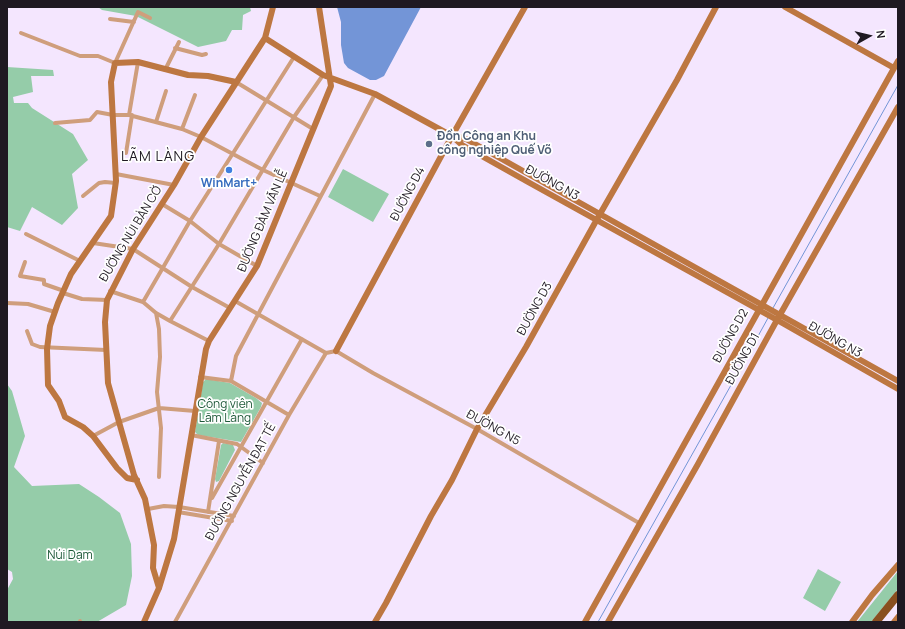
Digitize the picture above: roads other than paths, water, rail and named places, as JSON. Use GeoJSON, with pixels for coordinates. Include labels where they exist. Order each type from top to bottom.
{"type":"FeatureCollection","features":[{"type":"Feature","properties":{"kind":"highway"},"geometry":{"type":"LineString","coordinates":[[876,622],[898,595]]}},
{"type":"Feature","properties":{"kind":"street","name":"ĐƯỜNG NÚI BÀN CỜ"},"geometry":{"type":"LineString","coordinates":[[159,588],[153,568],[154,545],[148,509],[137,480],[108,383],[105,322],[107,300],[110,291],[133,249],[174,185],[201,137],[265,38],[273,7]]}},
{"type":"Feature","properties":{"kind":"street","name":"ĐƯỜNG ĐÀM VĂN LỄ"},"geometry":{"type":"LineString","coordinates":[[144,622],[159,588],[172,545],[177,509],[206,349],[209,341],[258,266],[331,86],[331,78],[319,7]]}},
{"type":"Feature","properties":{"kind":"street","name":"ĐƯỜNG D4"},"geometry":{"type":"LineString","coordinates":[[336,351],[452,136],[525,7]]}},
{"type":"Feature","properties":{"kind":"street","name":"ĐƯỜNG D3"},"geometry":{"type":"LineString","coordinates":[[375,622],[431,516],[452,480],[477,429],[526,347],[677,80],[716,7]]}},
{"type":"Feature","properties":{"kind":"street"},"geometry":{"type":"LineString","coordinates":[[785,7],[894,68]]}},
{"type":"Feature","properties":{"kind":"street"},"geometry":{"type":"LineString","coordinates":[[137,480],[127,478],[117,468],[93,436],[83,427],[65,417],[59,401],[48,386],[48,348],[50,326],[71,274],[111,216],[116,174],[110,82],[115,63],[138,12],[150,18]]}},
{"type":"Feature","properties":{"kind":"street"},"geometry":{"type":"LineString","coordinates":[[110,19],[134,22]]}},
{"type":"Feature","properties":{"kind":"street"},"geometry":{"type":"LineString","coordinates":[[21,33],[80,56],[98,56],[115,63],[138,62],[188,75],[208,76],[236,82],[313,129]]}},
{"type":"Feature","properties":{"kind":"street","name":"ĐƯỜNG N3"},"geometry":{"type":"LineString","coordinates":[[265,38],[323,74],[375,94],[452,136],[466,139],[598,218],[762,308],[866,368],[898,389]]}},
{"type":"Feature","properties":{"kind":"street"},"geometry":{"type":"LineString","coordinates":[[165,70],[179,42]]}},
{"type":"Feature","properties":{"kind":"street"},"geometry":{"type":"LineString","coordinates":[[176,48],[202,55],[206,54]]}},
{"type":"Feature","properties":{"kind":"street"},"geometry":{"type":"LineString","coordinates":[[143,302],[190,221],[294,57]]}},
{"type":"Feature","properties":{"kind":"street","name":"ĐƯỜNG D2"},"geometry":{"type":"LineString","coordinates":[[585,622],[639,523],[762,308],[898,61]]}},
{"type":"Feature","properties":{"kind":"street"},"geometry":{"type":"LineString","coordinates":[[126,153],[138,62]]}},
{"type":"Feature","properties":{"kind":"street"},"geometry":{"type":"LineString","coordinates":[[170,321],[219,244],[294,117],[323,74]]}},
{"type":"Feature","properties":{"kind":"street"},"geometry":{"type":"LineString","coordinates":[[156,122],[166,91]]}},
{"type":"Feature","properties":{"kind":"street"},"geometry":{"type":"LineString","coordinates":[[231,381],[236,356],[375,94]]}},
{"type":"Feature","properties":{"kind":"street"},"geometry":{"type":"LineString","coordinates":[[182,129],[195,95]]}},
{"type":"Feature","properties":{"kind":"street","name":"ĐƯỜNG D1"},"geometry":{"type":"LineString","coordinates":[[608,622],[698,464],[777,317],[898,108]]}},
{"type":"Feature","properties":{"kind":"street"},"geometry":{"type":"LineString","coordinates":[[55,123],[90,120],[97,112],[113,115],[131,115],[182,129],[201,137],[262,170],[320,196]]}},
{"type":"Feature","properties":{"kind":"street"},"geometry":{"type":"LineString","coordinates":[[116,174],[174,185]]}},
{"type":"Feature","properties":{"kind":"street"},"geometry":{"type":"LineString","coordinates":[[83,196],[99,183],[116,183]]}},
{"type":"Feature","properties":{"kind":"street"},"geometry":{"type":"LineString","coordinates":[[162,204],[190,221],[219,244],[258,266]]}},
{"type":"Feature","properties":{"kind":"street"},"geometry":{"type":"LineString","coordinates":[[26,234],[80,261]]}},
{"type":"Feature","properties":{"kind":"street"},"geometry":{"type":"LineString","coordinates":[[93,243],[133,249],[192,287],[230,308]]}},
{"type":"Feature","properties":{"kind":"street"},"geometry":{"type":"LineString","coordinates":[[25,262],[20,276],[44,280],[44,284],[82,299],[107,300]]}},
{"type":"Feature","properties":{"kind":"street"},"geometry":{"type":"LineString","coordinates":[[110,291],[143,302],[156,313],[209,341]]}},
{"type":"Feature","properties":{"kind":"street"},"geometry":{"type":"LineString","coordinates":[[235,301],[326,353],[336,351]]}},
{"type":"Feature","properties":{"kind":"street"},"geometry":{"type":"LineString","coordinates":[[7,303],[28,304],[55,312]]}},
{"type":"Feature","properties":{"kind":"street"},"geometry":{"type":"LineString","coordinates":[[156,313],[160,329],[160,357],[157,392],[161,428],[159,477]]}},
{"type":"Feature","properties":{"kind":"street"},"geometry":{"type":"LineString","coordinates":[[27,332],[32,344],[40,347],[106,350]]}},
{"type":"Feature","properties":{"kind":"street"},"geometry":{"type":"LineString","coordinates":[[212,498],[302,339]]}},
{"type":"Feature","properties":{"kind":"street","name":"ĐƯỜNG N5"},"geometry":{"type":"LineString","coordinates":[[336,351],[373,373],[477,429],[639,523]]}},
{"type":"Feature","properties":{"kind":"street","name":"ĐƯỜNG NGUYỄN ĐẠT TẾ"},"geometry":{"type":"LineString","coordinates":[[175,622],[264,463],[289,415],[326,353]]}},
{"type":"Feature","properties":{"kind":"street","name":"ĐƯỜNG N3"},"geometry":{"type":"LineString","coordinates":[[866,368],[898,381]]}},
{"type":"Feature","properties":{"kind":"street"},"geometry":{"type":"LineString","coordinates":[[200,377],[231,381],[289,415]]}},
{"type":"Feature","properties":{"kind":"street"},"geometry":{"type":"LineString","coordinates":[[93,436],[119,422],[159,408],[195,411]]}},
{"type":"Feature","properties":{"kind":"street"},"geometry":{"type":"LineString","coordinates":[[191,435],[237,444],[264,463]]}},
{"type":"Feature","properties":{"kind":"street"},"geometry":{"type":"LineString","coordinates":[[208,512],[212,498],[219,440]]}},
{"type":"Feature","properties":{"kind":"street"},"geometry":{"type":"LineString","coordinates":[[148,509],[164,506],[232,521]]}},
{"type":"Feature","properties":{"kind":"street"},"geometry":{"type":"LineString","coordinates":[[177,509],[234,516]]}},
{"type":"Feature","properties":{"kind":"street"},"geometry":{"type":"LineString","coordinates":[[852,622],[872,595],[898,565]]}},
{"type":"Feature","properties":{"kind":"street"},"geometry":{"type":"LineString","coordinates":[[894,622],[898,617]]}},
{"type":"Feature","properties":{"kind":"water"},"geometry":{"type":"Polygon","coordinates":[[[337,7],[421,7],[384,76],[376,80],[370,80],[348,68],[344,63],[341,45],[341,22],[337,7]]]}},
{"type":"Feature","properties":{"kind":"waterway"},"geometry":{"type":"LineString","coordinates":[[773,308],[898,85]]}},
{"type":"Feature","properties":{"kind":"waterway"},"geometry":{"type":"LineString","coordinates":[[598,622],[768,318]]}},
{"type":"Feature","properties":{"kind":"place","name":"Đồn Công an Khu công nghiệp Quế Võ"},"geometry":{"type":"Point","coordinates":[429,144]}},
{"type":"Feature","properties":{"kind":"place","name":"WinMart+"},"geometry":{"type":"Point","coordinates":[229,170]}},
{"type":"Feature","properties":{"kind":"district","name":"LÃM LÀNG"},"geometry":{"type":"Point","coordinates":[158,157]}},
{"type":"Feature","properties":{"kind":"park label","name":"Công viên Lãm Làng"},"geometry":{"type":"Point","coordinates":[225,412]}},
{"type":"Feature","properties":{"kind":"park label","name":"Núi Dạm"},"geometry":{"type":"Point","coordinates":[70,556]}}]}
